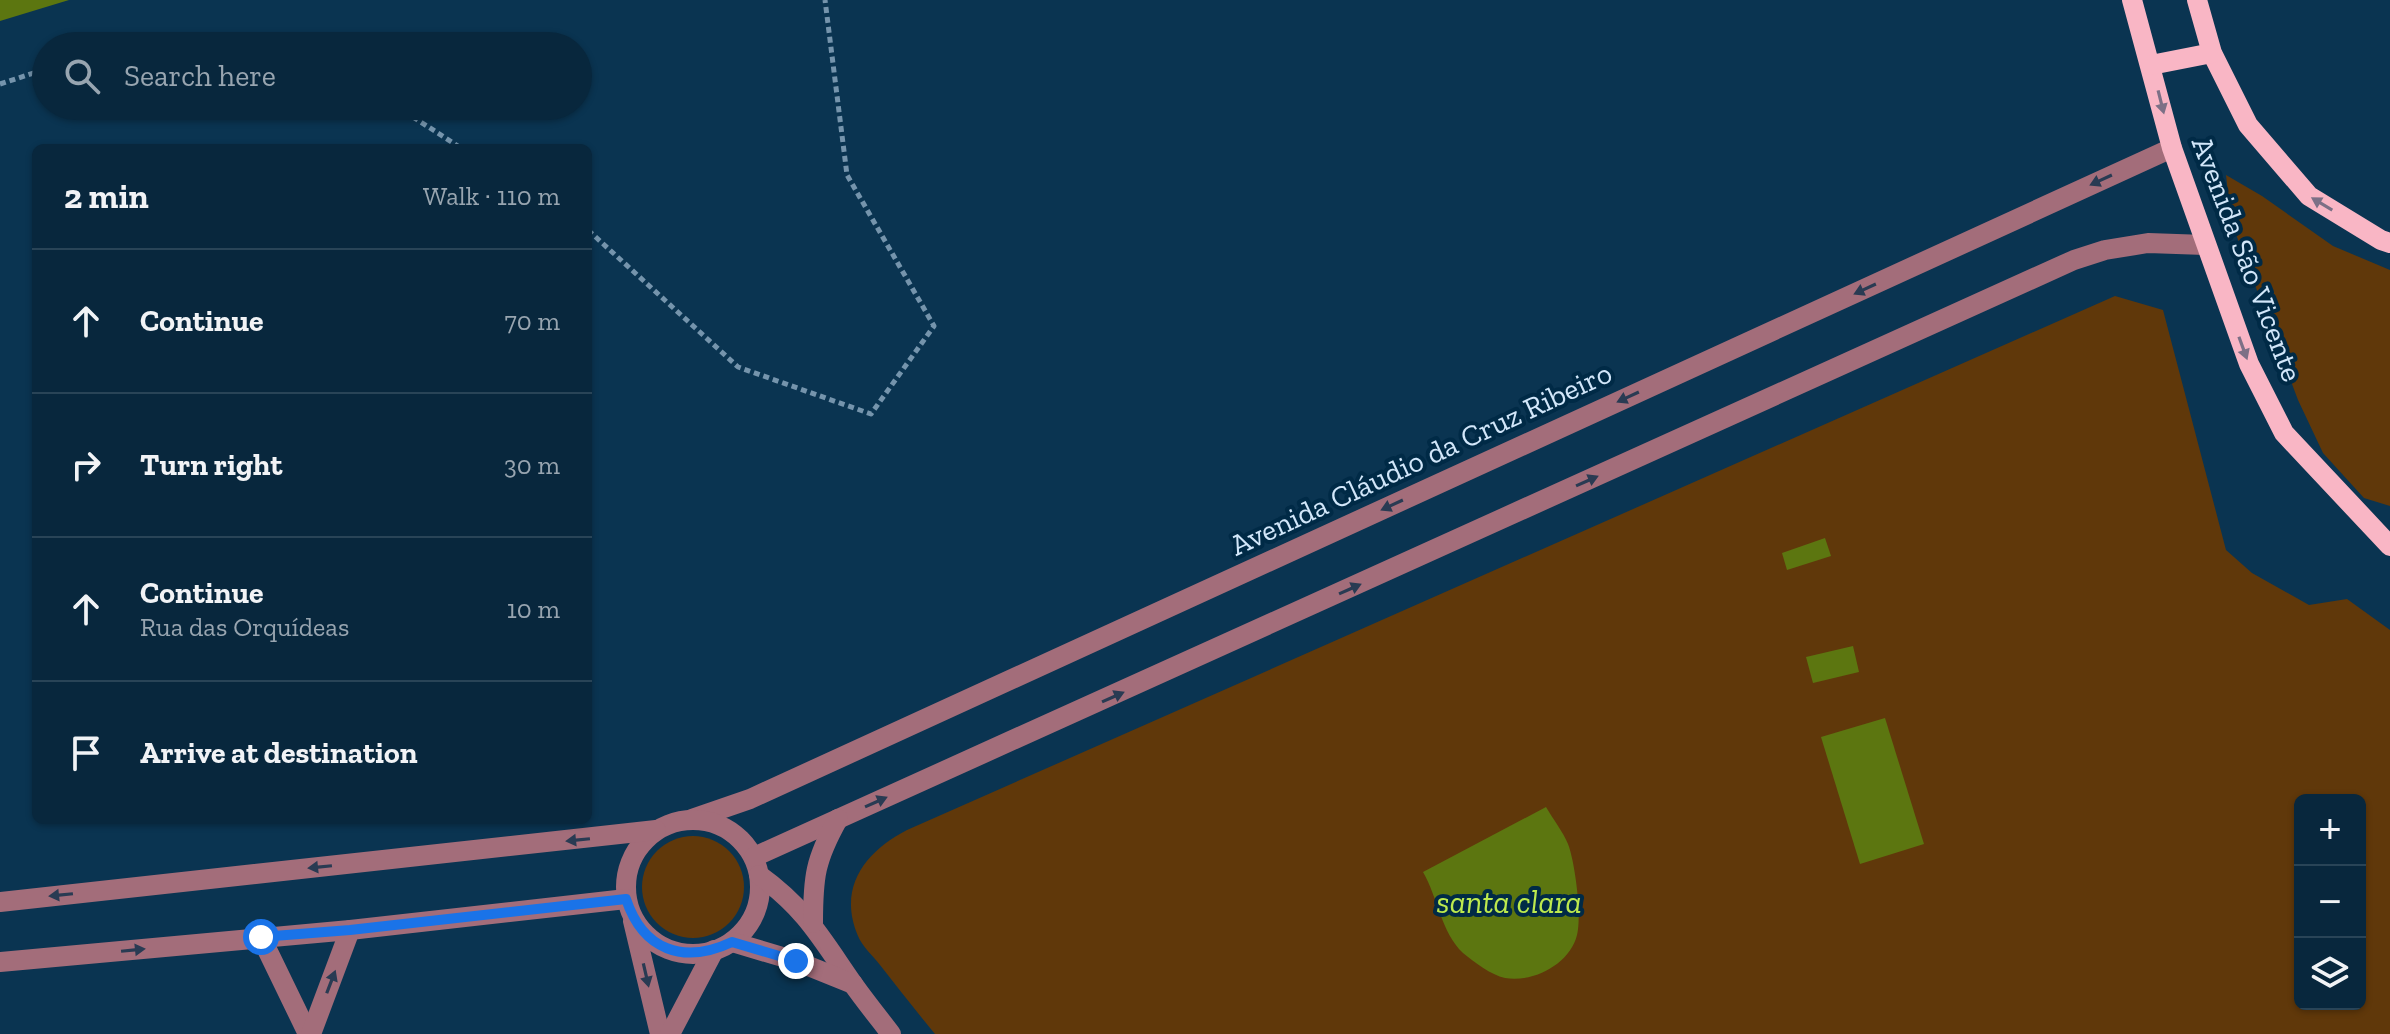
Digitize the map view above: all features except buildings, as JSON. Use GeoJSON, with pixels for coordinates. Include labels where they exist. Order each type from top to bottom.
{"type":"FeatureCollection","features":[{"type":"Feature","properties":{"kind":"main road","name":"Avenida São Vicente"},"geometry":{"type":"LineString","coordinates":[[2132,0],[2172,148],[2249,364],[2284,433],[2388,543]]}},
{"type":"Feature","properties":{"kind":"main road","name":"Avenida São Vicente"},"geometry":{"type":"LineString","coordinates":[[2197,0],[2212,53],[2248,125],[2309,196],[2390,243]]}},
{"type":"Feature","properties":{"kind":"main road"},"geometry":{"type":"LineString","coordinates":[[2151,65],[2212,53]]}},
{"type":"Feature","properties":{"kind":"street","name":"Avenida Cláudio da Cruz Ribeiro"},"geometry":{"type":"LineString","coordinates":[[692,819],[765,792],[2172,148]]}},
{"type":"Feature","properties":{"kind":"street"},"geometry":{"type":"LineString","coordinates":[[757,866],[838,819],[2074,260],[2105,250],[2148,243],[2205,245]]}},
{"type":"Feature","properties":{"kind":"street"},"geometry":{"type":"LineString","coordinates":[[660,1034],[629,908],[625,879],[630,860],[641,843],[656,830],[673,822],[692,819],[728,829],[743,842],[757,866],[813,923],[891,1034]]}},
{"type":"Feature","properties":{"kind":"street"},"geometry":{"type":"LineString","coordinates":[[813,923],[815,868],[821,849],[838,819]]}},
{"type":"Feature","properties":{"kind":"street"},"geometry":{"type":"LineString","coordinates":[[0,902],[656,830]]}},
{"type":"Feature","properties":{"kind":"street"},"geometry":{"type":"LineString","coordinates":[[629,908],[643,933],[676,952],[696,954],[723,946],[745,929],[755,913],[760,894],[757,866]]}},
{"type":"Feature","properties":{"kind":"street"},"geometry":{"type":"LineString","coordinates":[[1,965],[261,937],[629,908]]}},
{"type":"Feature","properties":{"kind":"street"},"geometry":{"type":"LineString","coordinates":[[309,1034],[350,930]]}},
{"type":"Feature","properties":{"kind":"street"},"geometry":{"type":"LineString","coordinates":[[261,937],[309,1034]]}},
{"type":"Feature","properties":{"kind":"street"},"geometry":{"type":"LineString","coordinates":[[723,946],[796,961],[853,984]]}},
{"type":"Feature","properties":{"kind":"street"},"geometry":{"type":"LineString","coordinates":[[670,1034],[723,946]]}},
{"type":"Feature","properties":{"kind":"path"},"geometry":{"type":"LineString","coordinates":[[592,234],[738,367],[871,414],[934,326],[847,175],[825,0]]}},
{"type":"Feature","properties":{"kind":"path"},"geometry":{"type":"LineString","coordinates":[[0,84],[32,74]]}},
{"type":"Feature","properties":{"kind":"path"},"geometry":{"type":"LineString","coordinates":[[418,120],[455,144]]}},
{"type":"Feature","properties":{"kind":"shaded area"},"geometry":{"type":"Polygon","coordinates":[[[2226,175],[2262,196],[2333,246],[2390,270],[2390,506],[2364,498],[2323,453],[2298,400],[2231,221],[2226,175]]]}},
{"type":"Feature","properties":{"kind":"shaded area"},"geometry":{"type":"Polygon","coordinates":[[[2115,296],[2163,310],[2226,550],[2252,573],[2309,605],[2347,599],[2390,630],[2390,1034],[935,1034],[862,943],[852,918],[853,886],[859,872],[892,839],[2115,296]]]}},
{"type":"Feature","properties":{"kind":"shaded area"},"geometry":{"type":"Polygon","coordinates":[[[693,836],[713,840],[729,851],[740,867],[744,887],[740,907],[729,923],[713,934],[693,938],[673,934],[657,923],[646,907],[642,887],[646,867],[657,851],[673,840],[693,836]]]}},
{"type":"Feature","properties":{"kind":"water"},"geometry":{"type":"Polygon","coordinates":[[[0,0],[69,0],[0,21],[0,0]]]}},
{"type":"Feature","properties":{"kind":"water"},"geometry":{"type":"Polygon","coordinates":[[[1825,538],[1831,556],[1787,570],[1782,553],[1825,538]]]}},
{"type":"Feature","properties":{"kind":"water"},"geometry":{"type":"Polygon","coordinates":[[[1853,646],[1859,672],[1813,683],[1806,657],[1853,646]]]}},
{"type":"Feature","properties":{"kind":"water"},"geometry":{"type":"Polygon","coordinates":[[[1885,718],[1924,844],[1860,864],[1821,737],[1885,718]]]}},
{"type":"Feature","properties":{"kind":"water","name":"santa clara"},"geometry":{"type":"Polygon","coordinates":[[[1546,807],[1571,852],[1578,903],[1577,935],[1567,955],[1549,969],[1527,977],[1505,978],[1477,964],[1456,945],[1423,872],[1546,807]]]}},
{"type":"Feature","properties":{"kind":"route"},"geometry":{"type":"LineString","coordinates":[[261,937],[626,899],[632,917],[643,933],[676,952],[696,954],[732,942],[796,961]]}}]}
